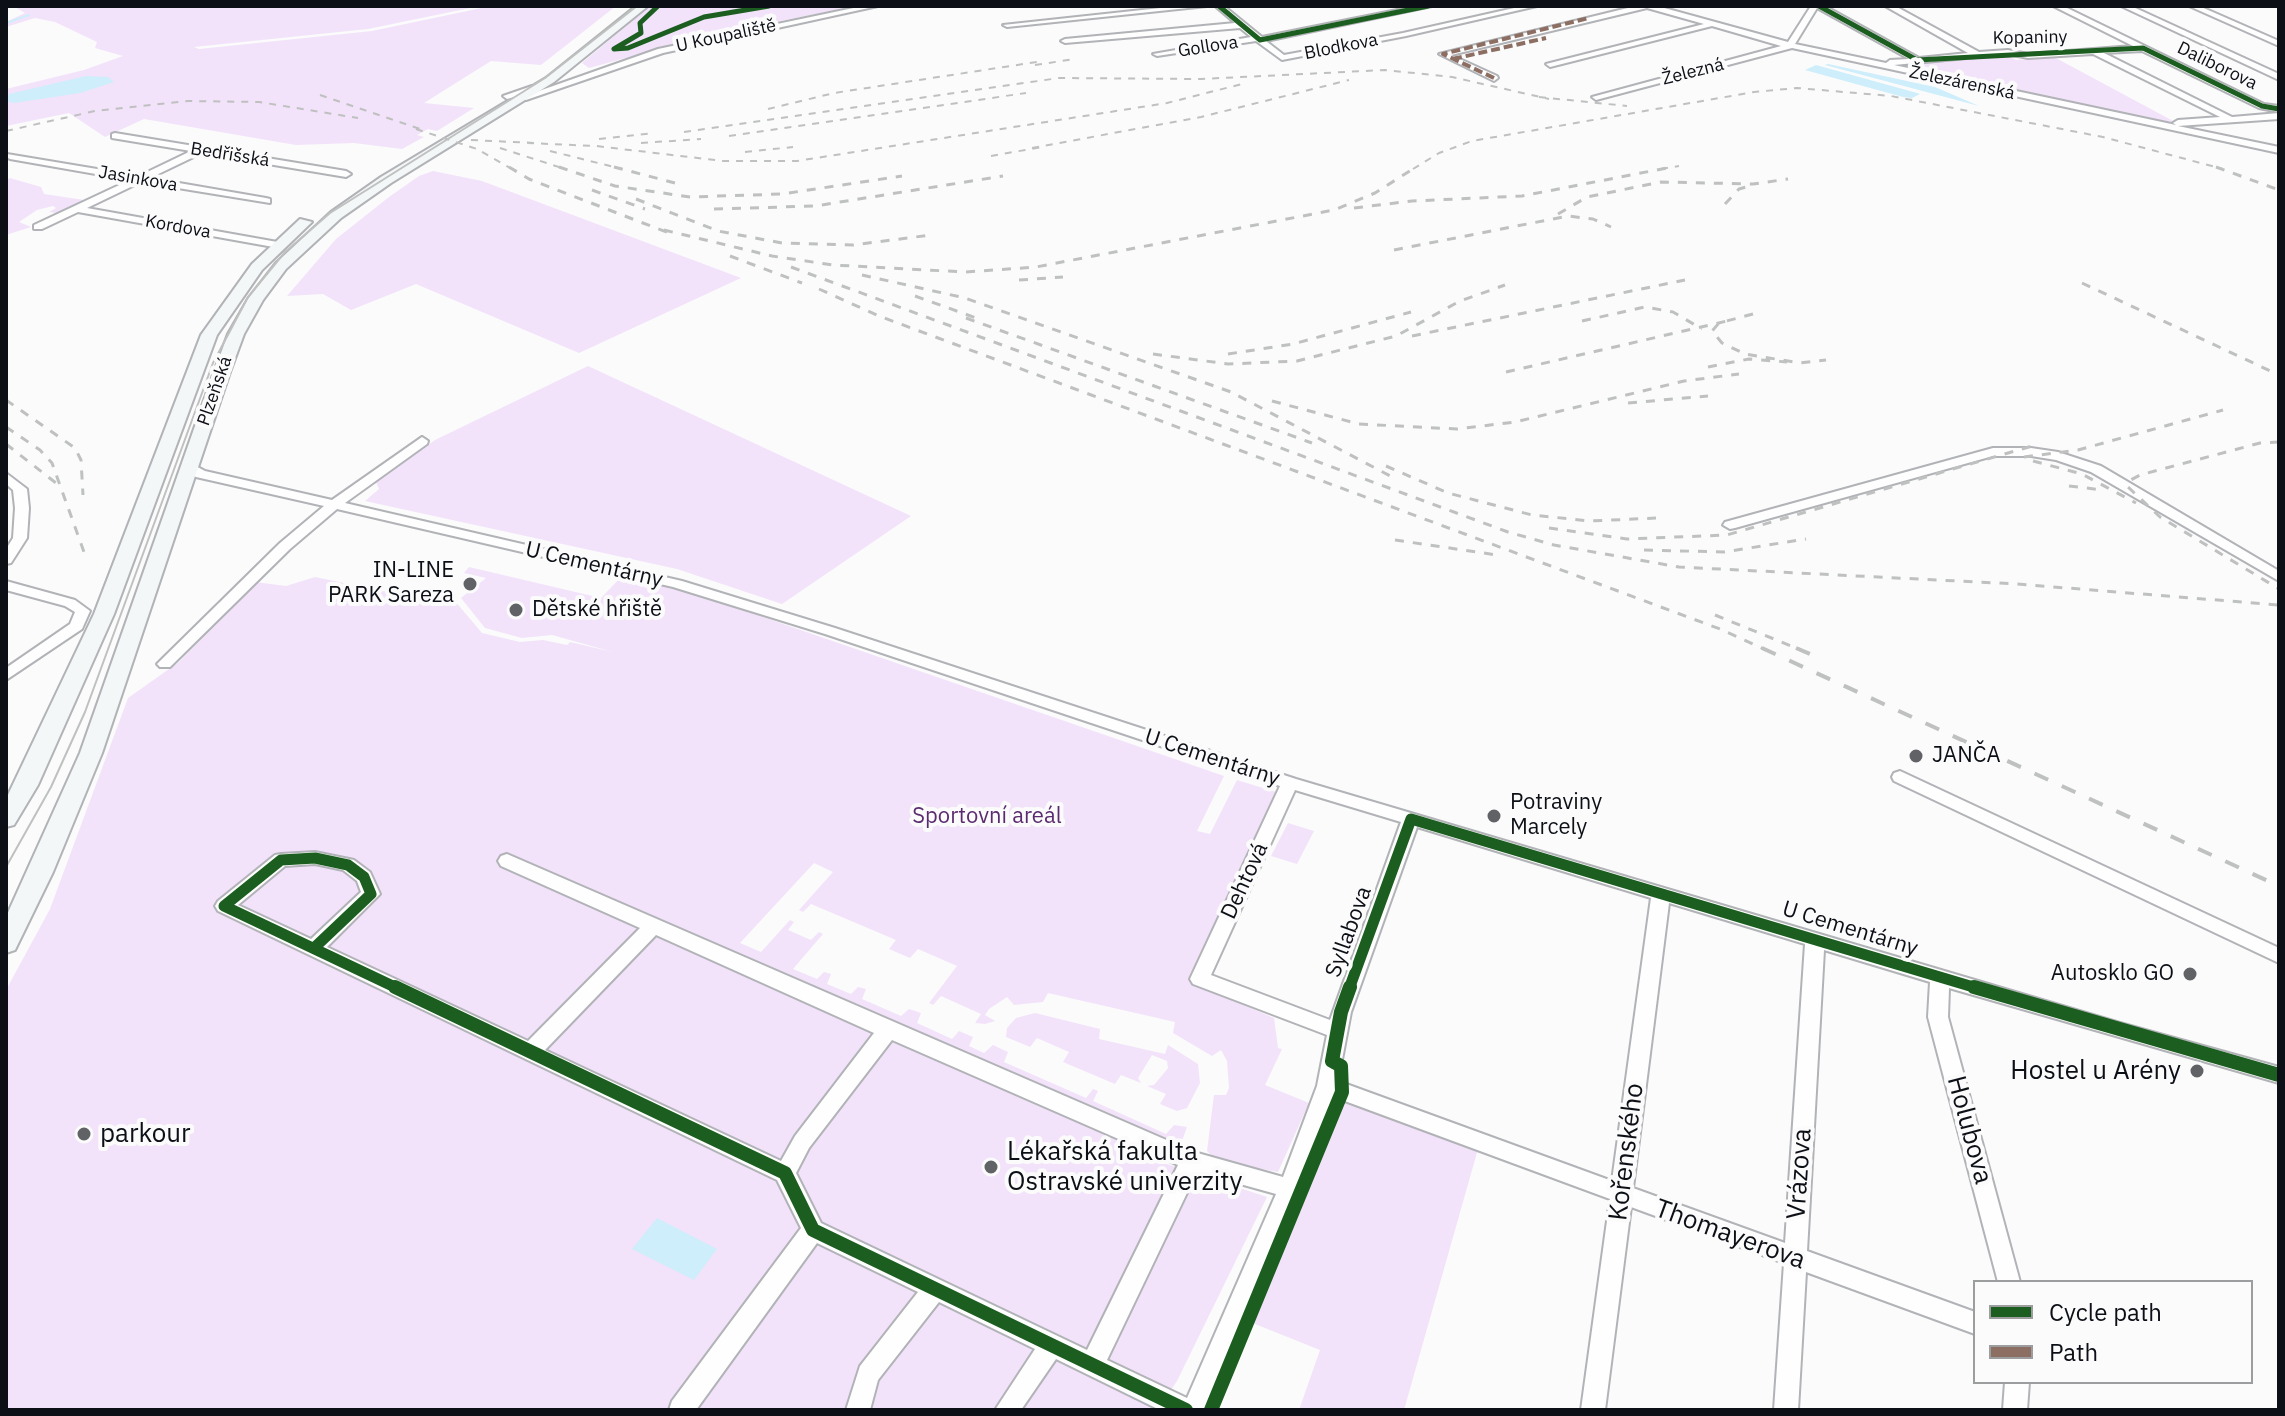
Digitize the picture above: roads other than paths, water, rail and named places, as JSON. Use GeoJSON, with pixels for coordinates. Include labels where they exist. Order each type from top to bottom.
{"type":"FeatureCollection","features":[{"type":"Feature","properties":{"kind":"main road","name":"Plzeňská"},"geometry":{"type":"LineString","coordinates":[[6,943],[41,872],[91,753],[236,334],[281,266],[336,215],[523,94],[627,6]]}},
{"type":"Feature","properties":{"kind":"main road","name":"Plzeňská"},"geometry":{"type":"LineString","coordinates":[[6,819],[26,785],[104,614],[209,335],[240,289],[279,245],[315,212],[368,178],[559,74],[643,6]]}},
{"type":"Feature","properties":{"kind":"street","name":"U Koupaliště"},"geometry":{"type":"LineString","coordinates":[[523,94],[709,39],[874,6]]}},
{"type":"Feature","properties":{"kind":"street"},"geometry":{"type":"LineString","coordinates":[[1007,25],[1203,6]]}},
{"type":"Feature","properties":{"kind":"street"},"geometry":{"type":"LineString","coordinates":[[1219,6],[1259,39]]}},
{"type":"Feature","properties":{"kind":"street"},"geometry":{"type":"LineString","coordinates":[[1377,6],[1394,13]]}},
{"type":"Feature","properties":{"kind":"street","name":"Gollova"},"geometry":{"type":"LineString","coordinates":[[1157,54],[1259,39],[1428,6]]}},
{"type":"Feature","properties":{"kind":"street","name":"Blodkova"},"geometry":{"type":"LineString","coordinates":[[1259,39],[1282,58],[1533,6]]}},
{"type":"Feature","properties":{"kind":"street"},"geometry":{"type":"LineString","coordinates":[[1494,78],[1443,54],[1647,6]]}},
{"type":"Feature","properties":{"kind":"street","name":"Železárenská"},"geometry":{"type":"LineString","coordinates":[[1647,6],[1790,46],[2279,150]]}},
{"type":"Feature","properties":{"kind":"street"},"geometry":{"type":"LineString","coordinates":[[1790,46],[1817,6],[1917,60]]}},
{"type":"Feature","properties":{"kind":"street"},"geometry":{"type":"LineString","coordinates":[[1889,6],[1978,55]]}},
{"type":"Feature","properties":{"kind":"street","name":"Daliborova"},"geometry":{"type":"LineString","coordinates":[[2057,6],[2262,106],[2279,109]]}},
{"type":"Feature","properties":{"kind":"street"},"geometry":{"type":"LineString","coordinates":[[2125,6],[2279,77]]}},
{"type":"Feature","properties":{"kind":"street"},"geometry":{"type":"LineString","coordinates":[[2193,6],[2279,44]]}},
{"type":"Feature","properties":{"kind":"street"},"geometry":{"type":"LineString","coordinates":[[1091,7],[1112,37]]}},
{"type":"Feature","properties":{"kind":"street"},"geometry":{"type":"LineString","coordinates":[[1065,41],[1242,25]]}},
{"type":"Feature","properties":{"kind":"street"},"geometry":{"type":"LineString","coordinates":[[1550,64],[1711,25]]}},
{"type":"Feature","properties":{"kind":"street"},"geometry":{"type":"LineString","coordinates":[[1450,59],[1566,33],[1553,26]]}},
{"type":"Feature","properties":{"kind":"street"},"geometry":{"type":"LineString","coordinates":[[1499,40],[1514,46]]}},
{"type":"Feature","properties":{"kind":"street","name":"Železná"},"geometry":{"type":"LineString","coordinates":[[1596,97],[1790,46]]}},
{"type":"Feature","properties":{"kind":"street","name":"Kopaniny"},"geometry":{"type":"LineString","coordinates":[[1884,66],[1978,55],[2143,48]]}},
{"type":"Feature","properties":{"kind":"street"},"geometry":{"type":"LineString","coordinates":[[2095,52],[2230,119]]}},
{"type":"Feature","properties":{"kind":"street"},"geometry":{"type":"LineString","coordinates":[[559,74],[580,76]]}},
{"type":"Feature","properties":{"kind":"street","name":"U Koupaliště"},"geometry":{"type":"LineString","coordinates":[[523,94],[580,76]]}},
{"type":"Feature","properties":{"kind":"street"},"geometry":{"type":"LineString","coordinates":[[2178,123],[2279,116]]}},
{"type":"Feature","properties":{"kind":"street","name":"Bedřišská"},"geometry":{"type":"LineString","coordinates":[[115,136],[346,174]]}},
{"type":"Feature","properties":{"kind":"street"},"geometry":{"type":"LineString","coordinates":[[38,227],[201,150]]}},
{"type":"Feature","properties":{"kind":"street","name":"Jasinkova"},"geometry":{"type":"LineString","coordinates":[[10,156],[266,201]]}},
{"type":"Feature","properties":{"kind":"street","name":"Kordova"},"geometry":{"type":"LineString","coordinates":[[77,209],[279,245]]}},
{"type":"Feature","properties":{"kind":"street"},"geometry":{"type":"LineString","coordinates":[[165,664],[285,546],[334,505],[422,441]]}},
{"type":"Feature","properties":{"kind":"street"},"geometry":{"type":"LineString","coordinates":[[1730,525],[1987,453],[2020,451],[2058,456],[2096,469],[2279,577]]}},
{"type":"Feature","properties":{"kind":"street","name":"U Cementárny"},"geometry":{"type":"LineString","coordinates":[[190,467],[201,474],[677,584],[830,631],[1290,783],[2120,1031],[2279,1075]]}},
{"type":"Feature","properties":{"kind":"street"},"geometry":{"type":"LineString","coordinates":[[6,477],[20,489],[22,508],[20,538],[6,560]]}},
{"type":"Feature","properties":{"kind":"street"},"geometry":{"type":"LineString","coordinates":[[6,585],[70,603],[83,611],[77,626],[6,675]]}},
{"type":"Feature","properties":{"kind":"street"},"geometry":{"type":"LineString","coordinates":[[1900,777],[2279,956]]}},
{"type":"Feature","properties":{"kind":"street","name":"Dehtová"},"geometry":{"type":"LineString","coordinates":[[1290,783],[1200,979],[1337,1031]]}},
{"type":"Feature","properties":{"kind":"street"},"geometry":{"type":"LineString","coordinates":[[6,796],[26,785]]}},
{"type":"Feature","properties":{"kind":"street","name":"Syllabova"},"geometry":{"type":"LineString","coordinates":[[1194,1410],[1290,1188],[1327,1086],[1337,1031],[1411,819]]}},
{"type":"Feature","properties":{"kind":"street"},"geometry":{"type":"LineString","coordinates":[[314,948],[371,894],[364,877],[348,865],[315,858],[281,860],[224,906],[785,1173],[813,1230],[1186,1410]]}},
{"type":"Feature","properties":{"kind":"street"},"geometry":{"type":"LineString","coordinates":[[507,861],[1191,1161],[1290,1188]]}},
{"type":"Feature","properties":{"kind":"street","name":"Kořenského"},"geometry":{"type":"LineString","coordinates":[[1593,1410],[1661,893]]}},
{"type":"Feature","properties":{"kind":"street"},"geometry":{"type":"LineString","coordinates":[[531,1051],[655,925]]}},
{"type":"Feature","properties":{"kind":"street","name":"Vrázova"},"geometry":{"type":"LineString","coordinates":[[1786,1410],[1815,939]]}},
{"type":"Feature","properties":{"kind":"street","name":"Holubova"},"geometry":{"type":"LineString","coordinates":[[1940,976],[1938,1017],[2008,1280]]}},
{"type":"Feature","properties":{"kind":"street"},"geometry":{"type":"LineString","coordinates":[[785,1173],[802,1142],[888,1030]]}},
{"type":"Feature","properties":{"kind":"street","name":"Thomayerova"},"geometry":{"type":"LineString","coordinates":[[1327,1086],[1973,1322]]}},
{"type":"Feature","properties":{"kind":"street"},"geometry":{"type":"LineString","coordinates":[[1092,1365],[1191,1161]]}},
{"type":"Feature","properties":{"kind":"street"},"geometry":{"type":"LineString","coordinates":[[681,1410],[813,1230]]}},
{"type":"Feature","properties":{"kind":"street"},"geometry":{"type":"LineString","coordinates":[[858,1410],[868,1374],[935,1289]]}},
{"type":"Feature","properties":{"kind":"street"},"geometry":{"type":"LineString","coordinates":[[1007,1410],[1052,1345]]}},
{"type":"Feature","properties":{"kind":"street"},"geometry":{"type":"LineString","coordinates":[[2015,1410],[2017,1384]]}},
{"type":"Feature","properties":{"kind":"water"},"geometry":{"type":"Polygon","coordinates":[[[1816,65],[1920,94],[1912,98],[1903,97],[1805,70],[1816,65]]]}},
{"type":"Feature","properties":{"kind":"water"},"geometry":{"type":"Polygon","coordinates":[[[1825,65],[1935,87],[1979,106],[1825,65]]]}},
{"type":"Feature","properties":{"kind":"water"},"geometry":{"type":"Polygon","coordinates":[[[86,76],[108,77],[114,82],[80,93],[14,103],[6,101],[9,94],[86,76]]]}},
{"type":"Feature","properties":{"kind":"water"},"geometry":{"type":"Polygon","coordinates":[[[657,1218],[717,1249],[694,1280],[632,1249],[657,1218]]]}},
{"type":"Feature","properties":{"kind":"waterway"},"geometry":{"type":"LineString","coordinates":[[6,23],[29,15]]}},
{"type":"Feature","properties":{"kind":"tram line"},"geometry":{"type":"LineString","coordinates":[[6,867],[51,787],[85,712],[213,363],[248,297],[285,252],[330,213],[545,78],[637,6]]}},
{"type":"Feature","properties":{"kind":"railway"},"geometry":{"type":"LineString","coordinates":[[1035,65],[1075,59]]}},
{"type":"Feature","properties":{"kind":"railway"},"geometry":{"type":"LineString","coordinates":[[768,109],[834,93],[1043,61]]}},
{"type":"Feature","properties":{"kind":"railway"},"geometry":{"type":"LineString","coordinates":[[684,132],[1059,78],[1201,79],[1385,70],[1452,77],[1541,97]]}},
{"type":"Feature","properties":{"kind":"railway"},"geometry":{"type":"LineString","coordinates":[[1032,148],[1201,117],[1349,80]]}},
{"type":"Feature","properties":{"kind":"railway"},"geometry":{"type":"LineString","coordinates":[[527,143],[596,146],[723,161],[797,161],[1167,103],[1242,84]]}},
{"type":"Feature","properties":{"kind":"railway"},"geometry":{"type":"LineString","coordinates":[[1413,169],[1439,153],[1472,141],[1754,92],[1797,88],[1891,96],[2103,137],[2217,167]]}},
{"type":"Feature","properties":{"kind":"railway"},"geometry":{"type":"LineString","coordinates":[[729,136],[1026,93]]}},
{"type":"Feature","properties":{"kind":"railway"},"geometry":{"type":"LineString","coordinates":[[320,95],[426,131]]}},
{"type":"Feature","properties":{"kind":"railway"},"geometry":{"type":"LineString","coordinates":[[1541,97],[1627,106]]}},
{"type":"Feature","properties":{"kind":"railway"},"geometry":{"type":"LineString","coordinates":[[1541,97],[1549,99]]}},
{"type":"Feature","properties":{"kind":"railway"},"geometry":{"type":"LineString","coordinates":[[6,131],[95,111],[188,101],[259,102],[358,118]]}},
{"type":"Feature","properties":{"kind":"railway"},"geometry":{"type":"LineString","coordinates":[[416,129],[477,149],[512,169]]}},
{"type":"Feature","properties":{"kind":"railway"},"geometry":{"type":"LineString","coordinates":[[599,139],[654,133]]}},
{"type":"Feature","properties":{"kind":"railway"},"geometry":{"type":"LineString","coordinates":[[641,143],[701,139]]}},
{"type":"Feature","properties":{"kind":"railway"},"geometry":{"type":"LineString","coordinates":[[471,140],[535,143]]}},
{"type":"Feature","properties":{"kind":"railway"},"geometry":{"type":"LineString","coordinates":[[745,152],[793,147]]}},
{"type":"Feature","properties":{"kind":"railway"},"geometry":{"type":"LineString","coordinates":[[991,156],[1042,147]]}},
{"type":"Feature","properties":{"kind":"railway"},"geometry":{"type":"LineString","coordinates":[[500,148],[563,168]]}},
{"type":"Feature","properties":{"kind":"railway"},"geometry":{"type":"LineString","coordinates":[[550,151],[614,167]]}},
{"type":"Feature","properties":{"kind":"railway"},"geometry":{"type":"LineString","coordinates":[[1666,168],[1679,166]]}},
{"type":"Feature","properties":{"kind":"railway"},"geometry":{"type":"LineString","coordinates":[[509,167],[529,179],[674,235]]}},
{"type":"Feature","properties":{"kind":"railway"},"geometry":{"type":"LineString","coordinates":[[559,167],[563,168]]}},
{"type":"Feature","properties":{"kind":"railway"},"geometry":{"type":"LineString","coordinates":[[614,167],[622,169]]}},
{"type":"Feature","properties":{"kind":"railway"},"geometry":{"type":"LineString","coordinates":[[614,167],[675,183]]}},
{"type":"Feature","properties":{"kind":"railway"},"geometry":{"type":"LineString","coordinates":[[664,230],[772,256],[833,265],[965,272],[1036,267],[1334,210],[1375,193],[1416,167]]}},
{"type":"Feature","properties":{"kind":"railway"},"geometry":{"type":"LineString","coordinates":[[1666,168],[1672,167]]}},
{"type":"Feature","properties":{"kind":"railway"},"geometry":{"type":"LineString","coordinates":[[2217,167],[2223,169]]}},
{"type":"Feature","properties":{"kind":"railway"},"geometry":{"type":"LineString","coordinates":[[2217,167],[2279,190]]}},
{"type":"Feature","properties":{"kind":"railway"},"geometry":{"type":"LineString","coordinates":[[563,168],[615,186],[690,197],[782,194],[902,176]]}},
{"type":"Feature","properties":{"kind":"railway"},"geometry":{"type":"LineString","coordinates":[[1354,208],[1412,201],[1522,196],[1666,168]]}},
{"type":"Feature","properties":{"kind":"railway"},"geometry":{"type":"LineString","coordinates":[[1661,169],[1666,168]]}},
{"type":"Feature","properties":{"kind":"railway"},"geometry":{"type":"LineString","coordinates":[[714,209],[815,206],[1003,176]]}},
{"type":"Feature","properties":{"kind":"railway"},"geometry":{"type":"LineString","coordinates":[[1558,214],[1587,197],[1661,182],[1753,184],[1788,179]]}},
{"type":"Feature","properties":{"kind":"railway"},"geometry":{"type":"LineString","coordinates":[[1725,204],[1739,189],[1753,185]]}},
{"type":"Feature","properties":{"kind":"railway"},"geometry":{"type":"LineString","coordinates":[[592,190],[645,209]]}},
{"type":"Feature","properties":{"kind":"railway"},"geometry":{"type":"LineString","coordinates":[[636,199],[718,231],[782,243],[853,245],[931,235]]}},
{"type":"Feature","properties":{"kind":"railway"},"geometry":{"type":"LineString","coordinates":[[1394,250],[1568,216],[1593,219],[1611,227]]}},
{"type":"Feature","properties":{"kind":"railway"},"geometry":{"type":"LineString","coordinates":[[730,256],[802,283]]}},
{"type":"Feature","properties":{"kind":"railway"},"geometry":{"type":"LineString","coordinates":[[791,267],[1508,532],[1554,545],[1679,567],[2017,584],[2279,605]]}},
{"type":"Feature","properties":{"kind":"railway"},"geometry":{"type":"LineString","coordinates":[[862,275],[965,298],[1231,392],[1394,478]]}},
{"type":"Feature","properties":{"kind":"railway"},"geometry":{"type":"LineString","coordinates":[[1019,280],[1063,277]]}},
{"type":"Feature","properties":{"kind":"railway"},"geometry":{"type":"LineString","coordinates":[[1412,336],[1685,280]]}},
{"type":"Feature","properties":{"kind":"railway"},"geometry":{"type":"LineString","coordinates":[[2082,283],[2279,375]]}},
{"type":"Feature","properties":{"kind":"railway"},"geometry":{"type":"LineString","coordinates":[[1153,354],[1228,364],[1297,361],[1396,336],[1460,301],[1505,285]]}},
{"type":"Feature","properties":{"kind":"railway"},"geometry":{"type":"LineString","coordinates":[[819,289],[879,316],[1720,629],[1766,650]]}},
{"type":"Feature","properties":{"kind":"railway"},"geometry":{"type":"LineString","coordinates":[[915,296],[979,319]]}},
{"type":"Feature","properties":{"kind":"railway"},"geometry":{"type":"LineString","coordinates":[[1582,321],[1645,307],[1673,312],[1699,327]]}},
{"type":"Feature","properties":{"kind":"railway"},"geometry":{"type":"LineString","coordinates":[[1228,354],[1293,344],[1411,312]]}},
{"type":"Feature","properties":{"kind":"railway"},"geometry":{"type":"LineString","coordinates":[[1724,322],[1753,314]]}},
{"type":"Feature","properties":{"kind":"railway"},"geometry":{"type":"LineString","coordinates":[[966,318],[1312,443]]}},
{"type":"Feature","properties":{"kind":"railway"},"geometry":{"type":"LineString","coordinates":[[1699,327],[1724,322]]}},
{"type":"Feature","properties":{"kind":"railway"},"geometry":{"type":"LineString","coordinates":[[1724,322],[1712,331],[1722,343],[1745,354],[1800,363],[1826,360]]}},
{"type":"Feature","properties":{"kind":"railway"},"geometry":{"type":"LineString","coordinates":[[1506,372],[1699,327]]}},
{"type":"Feature","properties":{"kind":"railway"},"geometry":{"type":"LineString","coordinates":[[1708,367],[1749,359],[1787,362]]}},
{"type":"Feature","properties":{"kind":"railway"},"geometry":{"type":"LineString","coordinates":[[1272,401],[1359,424],[1457,429],[1515,422],[1684,381],[1739,374]]}},
{"type":"Feature","properties":{"kind":"railway"},"geometry":{"type":"LineString","coordinates":[[1628,403],[1708,396]]}},
{"type":"Feature","properties":{"kind":"railway"},"geometry":{"type":"LineString","coordinates":[[6,400],[75,448],[81,460],[83,495]]}},
{"type":"Feature","properties":{"kind":"railway"},"geometry":{"type":"LineString","coordinates":[[2024,457],[2078,450],[2223,410]]}},
{"type":"Feature","properties":{"kind":"railway"},"geometry":{"type":"LineString","coordinates":[[6,427],[40,450],[52,463],[84,552]]}},
{"type":"Feature","properties":{"kind":"railway"},"geometry":{"type":"LineString","coordinates":[[2279,442],[2260,443],[2140,475],[2129,481],[2128,487],[2160,517],[2279,589]]}},
{"type":"Feature","properties":{"kind":"railway"},"geometry":{"type":"LineString","coordinates":[[6,444],[56,483]]}},
{"type":"Feature","properties":{"kind":"railway"},"geometry":{"type":"LineString","coordinates":[[1549,528],[1627,539],[1727,535],[2039,444]]}},
{"type":"Feature","properties":{"kind":"railway"},"geometry":{"type":"LineString","coordinates":[[2033,461],[2082,474],[2136,503]]}},
{"type":"Feature","properties":{"kind":"railway"},"geometry":{"type":"LineString","coordinates":[[1386,466],[1448,493],[1532,515],[1590,521],[1656,518]]}},
{"type":"Feature","properties":{"kind":"railway"},"geometry":{"type":"LineString","coordinates":[[2069,486],[2103,490]]}},
{"type":"Feature","properties":{"kind":"railway"},"geometry":{"type":"LineString","coordinates":[[1644,550],[1724,552],[1806,539]]}},
{"type":"Feature","properties":{"kind":"railway"},"geometry":{"type":"LineString","coordinates":[[1395,540],[1497,555]]}},
{"type":"Feature","properties":{"kind":"railway"},"geometry":{"type":"LineString","coordinates":[[1715,615],[1801,650]]}},
{"type":"Feature","properties":{"kind":"railway"},"geometry":{"type":"LineString","coordinates":[[1762,648],[2279,886]]}},
{"type":"Feature","properties":{"kind":"railway"},"geometry":{"type":"LineString","coordinates":[[1796,648],[1815,656]]}},
{"type":"Feature","properties":{"kind":"place","name":"IN-LINE PARK Sareza"},"geometry":{"type":"Point","coordinates":[470,584]}},
{"type":"Feature","properties":{"kind":"place","name":"Dětské hřiště"},"geometry":{"type":"Point","coordinates":[516,610]}},
{"type":"Feature","properties":{"kind":"place","name":"JANČA"},"geometry":{"type":"Point","coordinates":[1916,756]}},
{"type":"Feature","properties":{"kind":"place","name":"Potraviny Marcely"},"geometry":{"type":"Point","coordinates":[1494,816]}},
{"type":"Feature","properties":{"kind":"place","name":"Autosklo GO"},"geometry":{"type":"Point","coordinates":[2190,974]}},
{"type":"Feature","properties":{"kind":"place","name":"Hostel u Arény"},"geometry":{"type":"Point","coordinates":[2197,1071]}},
{"type":"Feature","properties":{"kind":"place","name":"parkour"},"geometry":{"type":"Point","coordinates":[84,1134]}},
{"type":"Feature","properties":{"kind":"place","name":"Lékařská fakulta Ostravské univerzity"},"geometry":{"type":"Point","coordinates":[991,1167]}},
{"type":"Feature","properties":{"kind":"park label","name":"Sportovní areál"},"geometry":{"type":"Point","coordinates":[987,817]}}]}
